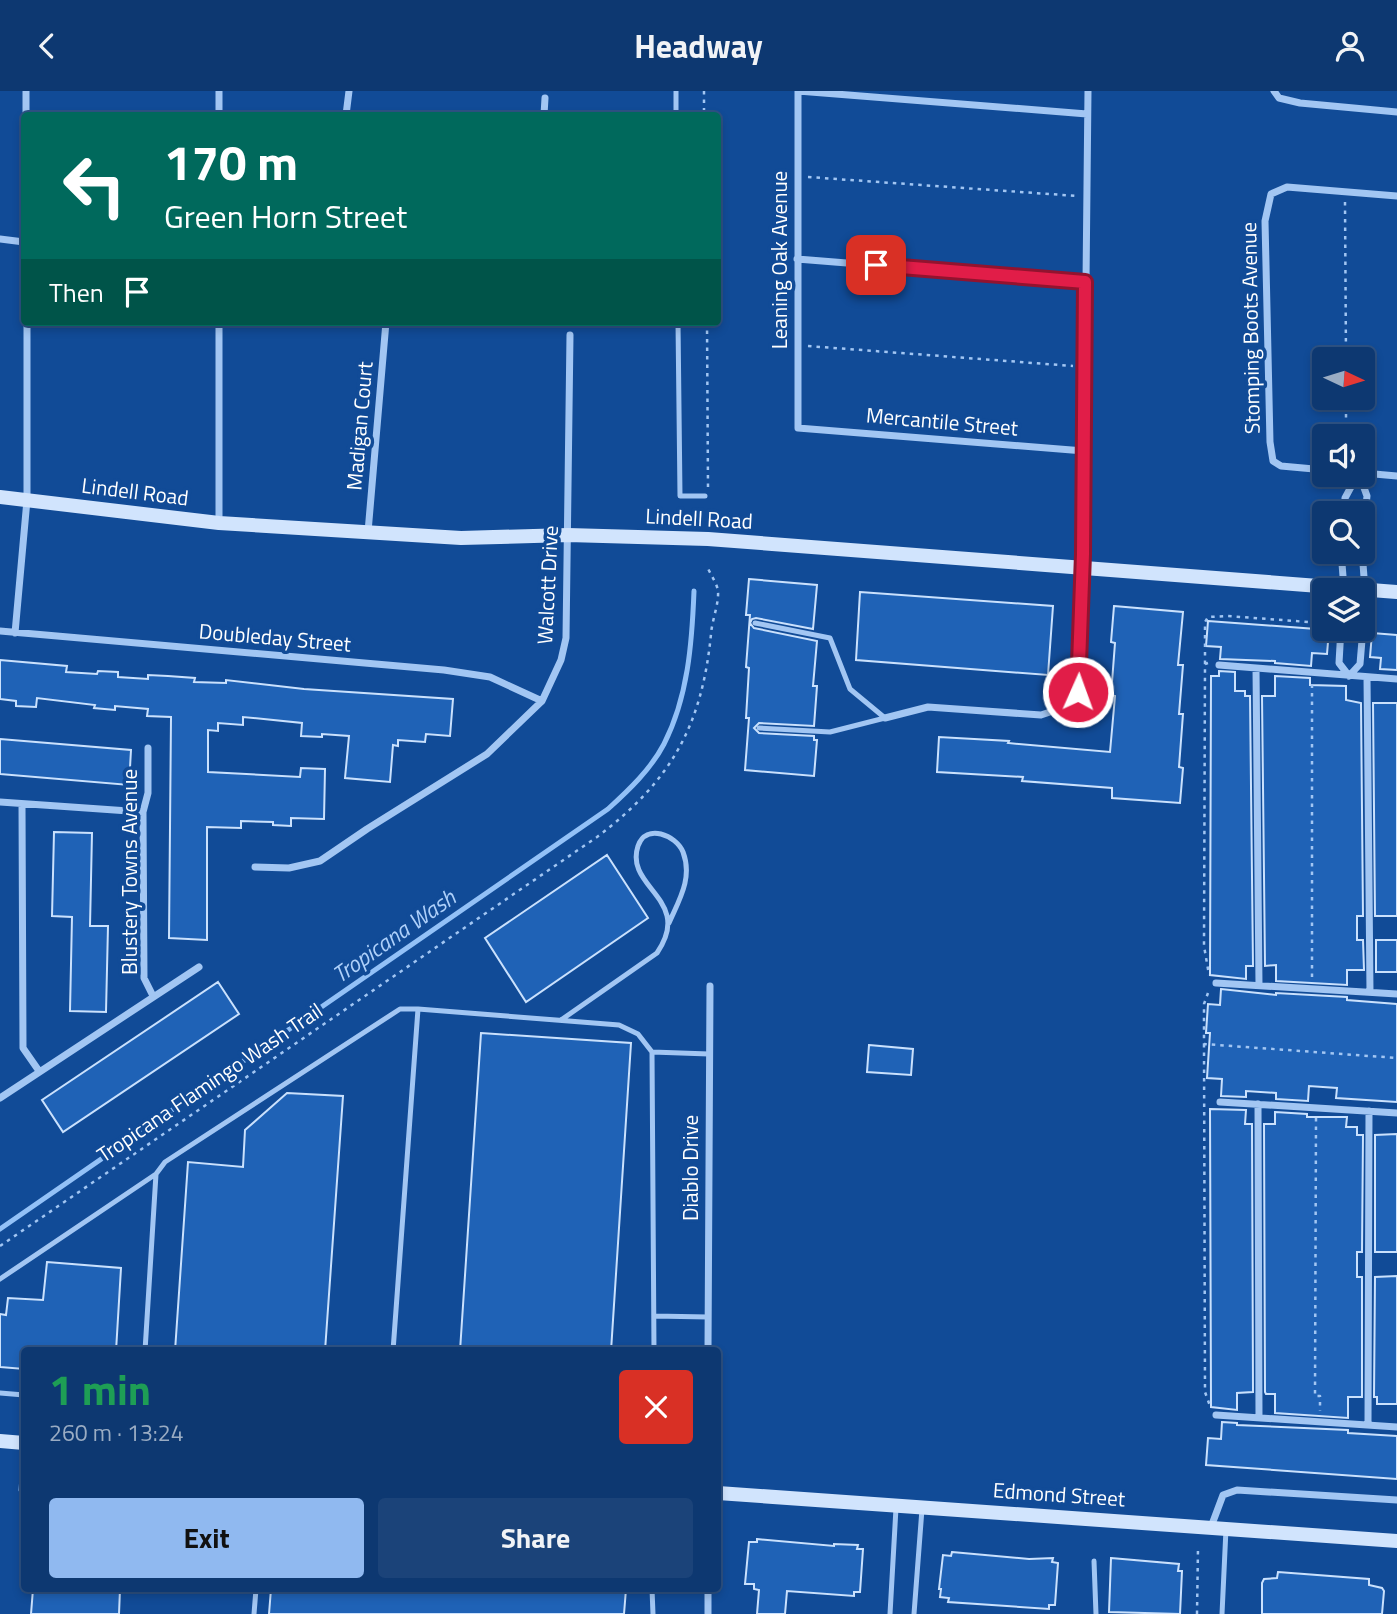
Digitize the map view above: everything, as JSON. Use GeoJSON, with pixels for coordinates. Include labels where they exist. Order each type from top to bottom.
{"type":"FeatureCollection","features":[{"type":"Feature","properties":{"kind":"street"},"geometry":{"type":"LineString","coordinates":[[26,91],[26,112]]}},
{"type":"Feature","properties":{"kind":"street"},"geometry":{"type":"LineString","coordinates":[[219,91],[219,112]]}},
{"type":"Feature","properties":{"kind":"street"},"geometry":{"type":"LineString","coordinates":[[346,112],[349,91]]}},
{"type":"Feature","properties":{"kind":"street"},"geometry":{"type":"LineString","coordinates":[[798,91],[1087,114]]}},
{"type":"Feature","properties":{"kind":"street","name":"Leaning Oak Avenue"},"geometry":{"type":"LineString","coordinates":[[798,91],[798,428]]}},
{"type":"Feature","properties":{"kind":"street"},"geometry":{"type":"LineString","coordinates":[[885,718],[929,707],[1041,715],[1071,705],[1078,692],[1083,568],[1087,91]]}},
{"type":"Feature","properties":{"kind":"street"},"geometry":{"type":"LineString","coordinates":[[1277,94],[1300,103],[1397,112]]}},
{"type":"Feature","properties":{"kind":"street"},"geometry":{"type":"LineString","coordinates":[[544,112],[545,98]]}},
{"type":"Feature","properties":{"kind":"street","name":"Stomping Boots Avenue"},"geometry":{"type":"LineString","coordinates":[[1312,469],[1281,466],[1273,461],[1270,442],[1265,221],[1271,194],[1287,187],[1345,191]]}},
{"type":"Feature","properties":{"kind":"street"},"geometry":{"type":"LineString","coordinates":[[1345,191],[1397,196]]}},
{"type":"Feature","properties":{"kind":"street"},"geometry":{"type":"LineString","coordinates":[[0,239],[21,241]]}},
{"type":"Feature","properties":{"kind":"street"},"geometry":{"type":"LineString","coordinates":[[797,259],[1085,282]]}},
{"type":"Feature","properties":{"kind":"street"},"geometry":{"type":"LineString","coordinates":[[15,633],[27,500],[27,326]]}},
{"type":"Feature","properties":{"kind":"street"},"geometry":{"type":"LineString","coordinates":[[219,326],[219,523]]}},
{"type":"Feature","properties":{"kind":"street","name":"Madigan Court"},"geometry":{"type":"LineString","coordinates":[[368,532],[386,326]]}},
{"type":"Feature","properties":{"kind":"street","name":"Walcott Drive"},"geometry":{"type":"LineString","coordinates":[[255,867],[289,868],[320,861],[487,754],[542,701],[561,660],[566,638],[570,335]]}},
{"type":"Feature","properties":{"kind":"street","name":"Mercantile Street"},"geometry":{"type":"LineString","coordinates":[[798,428],[1084,451]]}},
{"type":"Feature","properties":{"kind":"street"},"geometry":{"type":"LineString","coordinates":[[1375,475],[1397,476]]}},
{"type":"Feature","properties":{"kind":"street","name":"Lindell Road"},"geometry":{"type":"LineString","coordinates":[[0,497],[219,523],[461,538],[568,535],[731,540],[1312,586]]}},
{"type":"Feature","properties":{"kind":"street","name":"Lindell Road"},"geometry":{"type":"LineString","coordinates":[[1375,591],[1397,592]]}},
{"type":"Feature","properties":{"kind":"street","name":"Doubleday Street"},"geometry":{"type":"LineString","coordinates":[[0,631],[444,670],[490,677],[542,701]]}},
{"type":"Feature","properties":{"kind":"street"},"geometry":{"type":"LineString","coordinates":[[1341,641],[1339,663],[1349,675]]}},
{"type":"Feature","properties":{"kind":"street"},"geometry":{"type":"LineString","coordinates":[[1349,675],[1360,664],[1362,641]]}},
{"type":"Feature","properties":{"kind":"street"},"geometry":{"type":"LineString","coordinates":[[1220,665],[1397,679]]}},
{"type":"Feature","properties":{"kind":"street"},"geometry":{"type":"LineString","coordinates":[[1256,668],[1259,985]]}},
{"type":"Feature","properties":{"kind":"street"},"geometry":{"type":"LineString","coordinates":[[1367,677],[1370,992]]}},
{"type":"Feature","properties":{"kind":"street","name":"Blustery Towns Avenue"},"geometry":{"type":"LineString","coordinates":[[148,748],[148,793],[143,812],[144,978],[153,996]]}},
{"type":"Feature","properties":{"kind":"street"},"geometry":{"type":"LineString","coordinates":[[0,802],[143,812]]}},
{"type":"Feature","properties":{"kind":"street"},"geometry":{"type":"LineString","coordinates":[[22,804],[23,1048],[39,1071]]}},
{"type":"Feature","properties":{"kind":"street"},"geometry":{"type":"LineString","coordinates":[[0,1098],[199,967]]}},
{"type":"Feature","properties":{"kind":"street"},"geometry":{"type":"LineString","coordinates":[[1213,982],[1397,994]]}},
{"type":"Feature","properties":{"kind":"street","name":"Diablo Drive"},"geometry":{"type":"LineString","coordinates":[[708,1347],[709,986]]}},
{"type":"Feature","properties":{"kind":"street"},"geometry":{"type":"LineString","coordinates":[[1220,1102],[1397,1113]]}},
{"type":"Feature","properties":{"kind":"street"},"geometry":{"type":"LineString","coordinates":[[1258,1104],[1259,1418]]}},
{"type":"Feature","properties":{"kind":"street"},"geometry":{"type":"LineString","coordinates":[[1368,1425],[1369,1111]]}},
{"type":"Feature","properties":{"kind":"street"},"geometry":{"type":"LineString","coordinates":[[1216,1415],[1397,1427]]}},
{"type":"Feature","properties":{"kind":"street"},"geometry":{"type":"LineString","coordinates":[[0,1441],[21,1443]]}},
{"type":"Feature","properties":{"kind":"street"},"geometry":{"type":"LineString","coordinates":[[1218,1528],[1223,1495],[1237,1490],[1397,1500]]}},
{"type":"Feature","properties":{"kind":"street","name":"Edmond Street"},"geometry":{"type":"LineString","coordinates":[[721,1493],[1397,1541]]}},
{"type":"Feature","properties":{"kind":"street"},"geometry":{"type":"LineString","coordinates":[[708,1592],[708,1614]]}},
{"type":"Feature","properties":{"kind":"lane"},"geometry":{"type":"LineString","coordinates":[[676,91],[676,112]]}},
{"type":"Feature","properties":{"kind":"lane"},"geometry":{"type":"LineString","coordinates":[[678,326],[680,496],[706,498]]}},
{"type":"Feature","properties":{"kind":"lane"},"geometry":{"type":"LineString","coordinates":[[755,623],[830,638],[850,689],[885,718]]}},
{"type":"Feature","properties":{"kind":"lane"},"geometry":{"type":"LineString","coordinates":[[759,728],[830,732],[885,718]]}},
{"type":"Feature","properties":{"kind":"lane"},"geometry":{"type":"LineString","coordinates":[[561,1020],[657,953],[664,941],[685,886],[687,870],[679,844],[670,836],[657,833],[641,841],[637,860],[649,886],[666,909],[669,923]]}},
{"type":"Feature","properties":{"kind":"lane"},"geometry":{"type":"LineString","coordinates":[[0,1279],[156,1174],[164,1162],[400,1009],[618,1025],[638,1034],[652,1052],[654,1347]]}},
{"type":"Feature","properties":{"kind":"lane"},"geometry":{"type":"LineString","coordinates":[[393,1347],[418,1009]]}},
{"type":"Feature","properties":{"kind":"lane"},"geometry":{"type":"LineString","coordinates":[[652,1052],[709,1055]]}},
{"type":"Feature","properties":{"kind":"lane"},"geometry":{"type":"LineString","coordinates":[[145,1347],[156,1174]]}},
{"type":"Feature","properties":{"kind":"lane"},"geometry":{"type":"LineString","coordinates":[[654,1316],[708,1317]]}},
{"type":"Feature","properties":{"kind":"lane"},"geometry":{"type":"LineString","coordinates":[[0,1393],[21,1395]]}},
{"type":"Feature","properties":{"kind":"lane"},"geometry":{"type":"LineString","coordinates":[[890,1614],[896,1504]]}},
{"type":"Feature","properties":{"kind":"lane"},"geometry":{"type":"LineString","coordinates":[[914,1614],[922,1506]]}},
{"type":"Feature","properties":{"kind":"lane"},"geometry":{"type":"LineString","coordinates":[[1218,1528],[1222,1614]]}},
{"type":"Feature","properties":{"kind":"lane"},"geometry":{"type":"LineString","coordinates":[[1094,1561],[1096,1614]]}},
{"type":"Feature","properties":{"kind":"lane"},"geometry":{"type":"LineString","coordinates":[[254,1614],[256,1592]]}},
{"type":"Feature","properties":{"kind":"lane"},"geometry":{"type":"LineString","coordinates":[[652,1592],[653,1614]]}},
{"type":"Feature","properties":{"kind":"path"},"geometry":{"type":"LineString","coordinates":[[704,91],[704,112]]}},
{"type":"Feature","properties":{"kind":"path"},"geometry":{"type":"LineString","coordinates":[[798,176],[1086,197]]}},
{"type":"Feature","properties":{"kind":"path"},"geometry":{"type":"LineString","coordinates":[[1345,191],[1346,347]]}},
{"type":"Feature","properties":{"kind":"path"},"geometry":{"type":"LineString","coordinates":[[706,498],[707,326]]}},
{"type":"Feature","properties":{"kind":"path"},"geometry":{"type":"LineString","coordinates":[[797,346],[1084,367]]}},
{"type":"Feature","properties":{"kind":"path","name":"Tropicana Flamingo Wash Trail"},"geometry":{"type":"LineString","coordinates":[[0,1246],[597,837],[640,801],[678,749],[698,704],[708,665],[718,590],[707,566]]}},
{"type":"Feature","properties":{"kind":"path"},"geometry":{"type":"LineString","coordinates":[[1216,1415],[1210,1414],[1205,1392],[1204,1004],[1213,982],[1204,946],[1205,622],[1208,617],[1312,622]]}},
{"type":"Feature","properties":{"kind":"path"},"geometry":{"type":"LineString","coordinates":[[1206,664],[1220,665]]}},
{"type":"Feature","properties":{"kind":"path"},"geometry":{"type":"LineString","coordinates":[[1312,673],[1312,989]]}},
{"type":"Feature","properties":{"kind":"path"},"geometry":{"type":"LineString","coordinates":[[1204,1044],[1397,1058]]}},
{"type":"Feature","properties":{"kind":"path"},"geometry":{"type":"LineString","coordinates":[[1316,1108],[1315,1396],[1320,1396],[1320,1422]]}},
{"type":"Feature","properties":{"kind":"path"},"geometry":{"type":"LineString","coordinates":[[1197,1614],[1198,1548]]}},
{"type":"Feature","properties":{"kind":"building"},"geometry":{"type":"Polygon","coordinates":[[[749,579],[817,585],[813,629],[756,618],[750,623],[754,628],[817,641],[813,686],[817,686],[814,726],[759,723],[754,728],[759,733],[814,736],[814,740],[817,740],[814,776],[745,770],[749,718],[746,718],[749,668],[746,667],[750,615],[746,615],[749,579]]]}},
{"type":"Feature","properties":{"kind":"building"},"geometry":{"type":"Polygon","coordinates":[[[860,592],[1053,606],[1048,675],[856,660],[860,592]]]}},
{"type":"Feature","properties":{"kind":"building"},"geometry":{"type":"Polygon","coordinates":[[[1114,606],[1183,612],[1178,665],[1183,665],[1179,714],[1183,714],[1179,767],[1183,768],[1180,803],[1112,798],[1112,788],[1022,781],[1023,777],[937,772],[939,737],[1009,741],[1008,743],[1110,752],[1115,696],[1111,695],[1115,643],[1111,642],[1114,606]]]}},
{"type":"Feature","properties":{"kind":"building"},"geometry":{"type":"Polygon","coordinates":[[[1208,621],[1312,629],[1312,641],[1328,641],[1327,654],[1312,653],[1311,666],[1275,661],[1220,659],[1221,647],[1206,646],[1208,621]]]}},
{"type":"Feature","properties":{"kind":"building"},"geometry":{"type":"Polygon","coordinates":[[[1375,633],[1397,635],[1397,670],[1380,669],[1381,658],[1370,657],[1375,633]]]}},
{"type":"Feature","properties":{"kind":"building"},"geometry":{"type":"Polygon","coordinates":[[[0,660],[67,666],[66,672],[118,672],[118,677],[148,679],[148,675],[168,676],[195,678],[194,682],[226,683],[226,680],[304,689],[453,699],[450,736],[426,734],[425,742],[398,740],[398,746],[393,745],[390,782],[345,778],[349,736],[301,736],[302,723],[243,717],[243,725],[218,723],[218,731],[208,730],[208,772],[300,777],[301,768],[325,769],[324,819],[291,818],[291,826],[273,825],[273,822],[241,821],[241,828],[207,827],[207,940],[169,938],[171,717],[147,716],[148,709],[115,706],[115,710],[94,708],[95,705],[37,698],[36,707],[16,706],[16,701],[0,699],[0,660]]]}},
{"type":"Feature","properties":{"kind":"building"},"geometry":{"type":"Polygon","coordinates":[[[1219,671],[1235,672],[1235,691],[1245,691],[1245,696],[1250,696],[1253,966],[1246,966],[1246,979],[1210,975],[1211,676],[1219,676],[1219,671]]]}},
{"type":"Feature","properties":{"kind":"building"},"geometry":{"type":"Polygon","coordinates":[[[1275,676],[1310,678],[1310,685],[1346,686],[1346,700],[1361,703],[1363,916],[1357,916],[1357,940],[1363,940],[1364,970],[1347,970],[1347,985],[1276,981],[1276,965],[1265,966],[1262,696],[1275,696],[1275,676]]]}},
{"type":"Feature","properties":{"kind":"building"},"geometry":{"type":"Polygon","coordinates":[[[1373,703],[1397,703],[1397,916],[1375,916],[1373,703]]]}},
{"type":"Feature","properties":{"kind":"building"},"geometry":{"type":"Polygon","coordinates":[[[0,739],[131,750],[129,785],[0,774],[0,739]]]}},
{"type":"Feature","properties":{"kind":"building"},"geometry":{"type":"Polygon","coordinates":[[[54,832],[92,833],[90,926],[108,926],[106,1012],[70,1011],[72,917],[52,916],[54,832]]]}},
{"type":"Feature","properties":{"kind":"building"},"geometry":{"type":"Polygon","coordinates":[[[607,855],[648,918],[526,1002],[485,938],[607,855]]]}},
{"type":"Feature","properties":{"kind":"building"},"geometry":{"type":"Polygon","coordinates":[[[1376,940],[1397,940],[1397,972],[1376,972],[1376,940]]]}},
{"type":"Feature","properties":{"kind":"building"},"geometry":{"type":"Polygon","coordinates":[[[218,982],[239,1014],[63,1132],[42,1100],[218,982]]]}},
{"type":"Feature","properties":{"kind":"building"},"geometry":{"type":"Polygon","coordinates":[[[1221,989],[1276,995],[1347,997],[1347,1000],[1397,1004],[1397,1102],[1336,1098],[1337,1088],[1309,1086],[1308,1101],[1276,1099],[1276,1093],[1246,1091],[1246,1097],[1221,1096],[1222,1079],[1207,1078],[1210,1033],[1206,1033],[1208,1004],[1220,1005],[1221,989]]]}},
{"type":"Feature","properties":{"kind":"building"},"geometry":{"type":"Polygon","coordinates":[[[481,1033],[631,1043],[611,1347],[460,1347],[481,1033]]]}},
{"type":"Feature","properties":{"kind":"building"},"geometry":{"type":"Polygon","coordinates":[[[869,1045],[913,1049],[911,1075],[867,1072],[869,1045]]]}},
{"type":"Feature","properties":{"kind":"building"},"geometry":{"type":"Polygon","coordinates":[[[287,1093],[343,1096],[325,1347],[175,1347],[188,1162],[243,1167],[245,1130],[287,1093]]]}},
{"type":"Feature","properties":{"kind":"building"},"geometry":{"type":"Polygon","coordinates":[[[1210,1109],[1246,1110],[1245,1124],[1252,1124],[1253,1392],[1237,1393],[1237,1410],[1211,1407],[1210,1109]]]}},
{"type":"Feature","properties":{"kind":"building"},"geometry":{"type":"Polygon","coordinates":[[[1275,1112],[1307,1114],[1307,1117],[1347,1117],[1346,1127],[1357,1127],[1357,1135],[1363,1135],[1362,1252],[1357,1252],[1357,1277],[1362,1277],[1362,1397],[1348,1397],[1348,1418],[1275,1413],[1275,1394],[1265,1392],[1264,1124],[1275,1124],[1275,1112]]]}},
{"type":"Feature","properties":{"kind":"building"},"geometry":{"type":"Polygon","coordinates":[[[1397,1134],[1397,1252],[1375,1252],[1375,1135],[1397,1134]]]}},
{"type":"Feature","properties":{"kind":"building"},"geometry":{"type":"Polygon","coordinates":[[[47,1262],[121,1268],[116,1347],[21,1347],[21,1369],[0,1367],[0,1314],[6,1315],[8,1298],[43,1300],[47,1262]]]}},
{"type":"Feature","properties":{"kind":"building"},"geometry":{"type":"Polygon","coordinates":[[[1397,1276],[1397,1404],[1377,1404],[1377,1397],[1374,1397],[1375,1277],[1397,1276]]]}},
{"type":"Feature","properties":{"kind":"building"},"geometry":{"type":"Polygon","coordinates":[[[1222,1422],[1397,1436],[1397,1479],[1206,1465],[1208,1438],[1221,1439],[1222,1422]]]}},
{"type":"Feature","properties":{"kind":"building"},"geometry":{"type":"Polygon","coordinates":[[[757,1539],[834,1546],[858,1545],[857,1549],[863,1549],[860,1592],[854,1592],[854,1596],[787,1591],[785,1614],[757,1614],[759,1590],[754,1589],[754,1584],[745,1584],[749,1542],[757,1542],[757,1539]]]}},
{"type":"Feature","properties":{"kind":"building"},"geometry":{"type":"Polygon","coordinates":[[[952,1552],[1029,1559],[1053,1558],[1052,1562],[1058,1563],[1055,1605],[1049,1605],[1049,1609],[948,1602],[949,1598],[940,1597],[939,1589],[943,1555],[951,1556],[952,1552]]]}},
{"type":"Feature","properties":{"kind":"building"},"geometry":{"type":"Polygon","coordinates":[[[1111,1558],[1179,1564],[1178,1571],[1182,1571],[1180,1614],[1109,1612],[1111,1558]]]}},
{"type":"Feature","properties":{"kind":"building"},"geometry":{"type":"Polygon","coordinates":[[[1278,1572],[1369,1579],[1369,1585],[1384,1591],[1382,1614],[1262,1614],[1262,1583],[1264,1579],[1277,1578],[1278,1572]]]}},
{"type":"Feature","properties":{"kind":"building"},"geometry":{"type":"Polygon","coordinates":[[[33,1592],[120,1592],[119,1614],[31,1614],[33,1592]]]}},
{"type":"Feature","properties":{"kind":"building"},"geometry":{"type":"Polygon","coordinates":[[[271,1592],[626,1592],[624,1614],[269,1614],[271,1592]]]}},
{"type":"Feature","properties":{"kind":"waterway","name":"Tropicana Wash"},"geometry":{"type":"LineString","coordinates":[[0,1229],[616,802],[653,762],[664,744],[679,708],[687,669],[694,591]]}},
{"type":"Feature","properties":{"kind":"route"},"geometry":{"type":"LineString","coordinates":[[876,265],[1085,282],[1083,554],[1078,692]]}}]}
